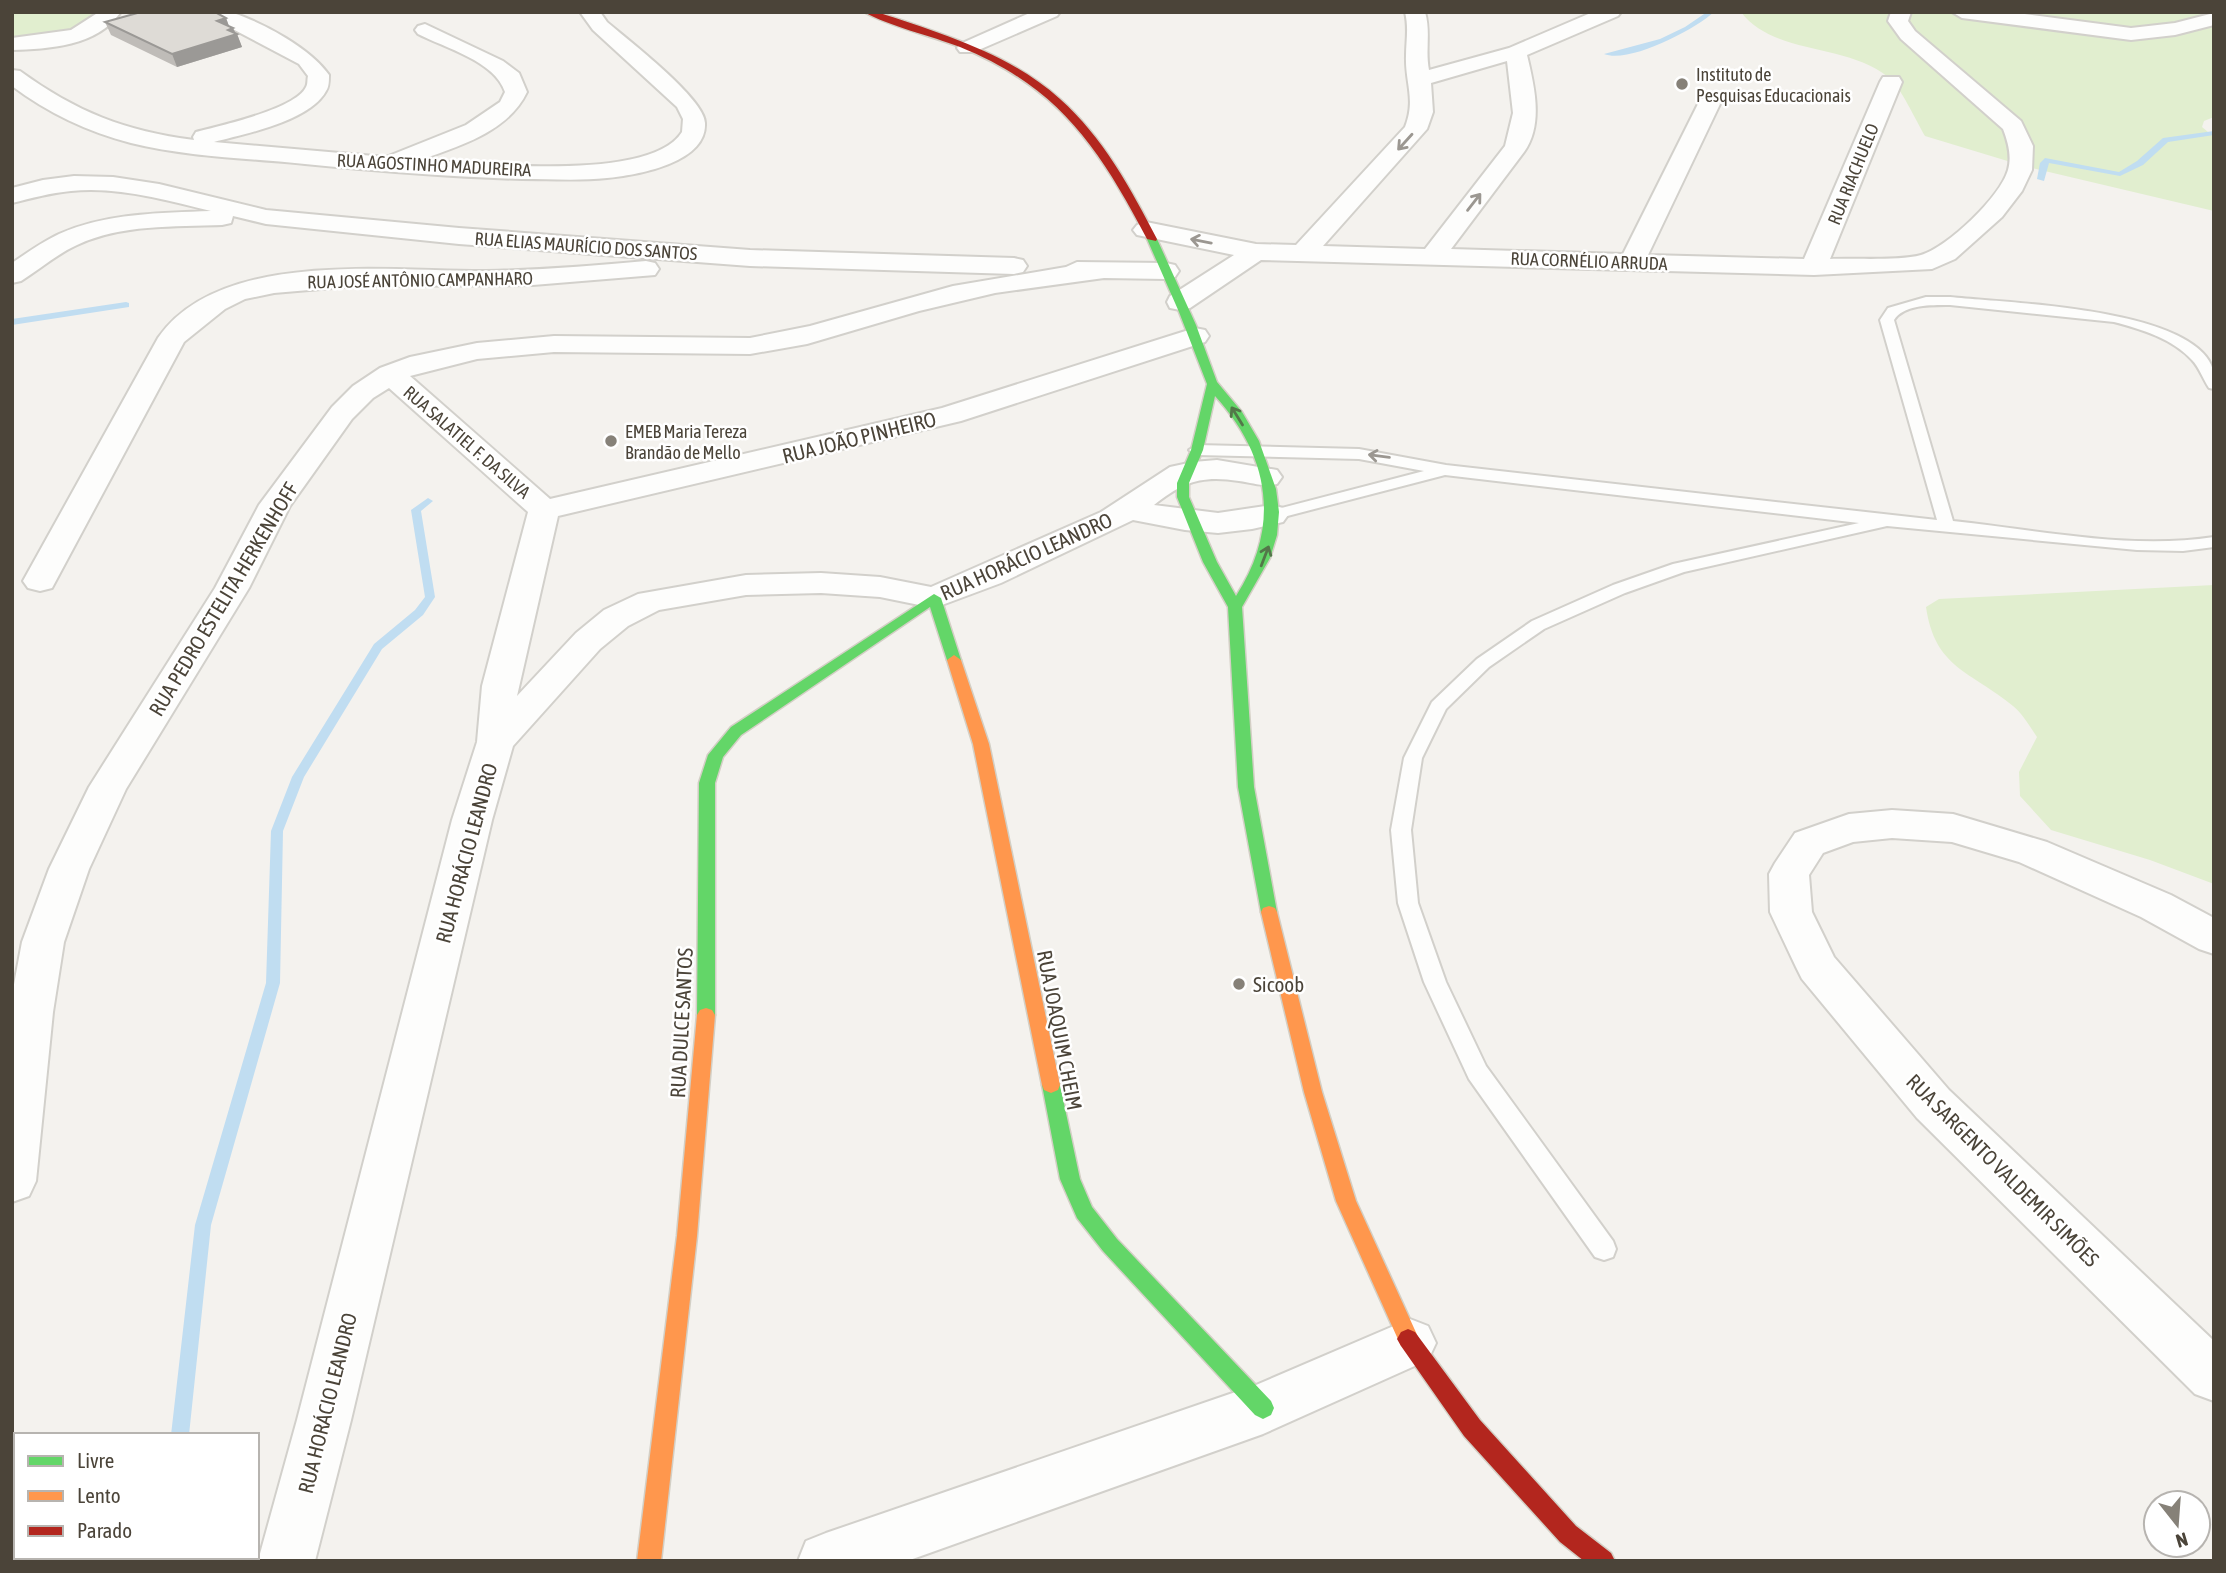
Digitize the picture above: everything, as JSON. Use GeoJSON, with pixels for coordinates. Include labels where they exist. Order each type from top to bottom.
{"type":"FeatureCollection","features":[{"type":"Feature","properties":{"kind":"main road"},"geometry":{"type":"LineString","coordinates":[[868,12],[967,48],[1053,97],[1093,139],[1146,230],[1166,271],[1195,336],[1212,385],[1241,420],[1261,463],[1272,498],[1270,544],[1258,577],[1235,607]]}},
{"type":"Feature","properties":{"kind":"main road"},"geometry":{"type":"LineString","coordinates":[[1212,385],[1193,461],[1183,483],[1183,497],[1192,523],[1235,607],[1246,787],[1270,920],[1313,1092],[1346,1201],[1410,1343],[1472,1428],[1568,1534],[1603,1561]]}},
{"type":"Feature","properties":{"kind":"main road","name":"RUA JOAQUIM CHEIM"},"geometry":{"type":"LineString","coordinates":[[934,598],[981,744],[1070,1179],[1084,1212],[1110,1245],[1263,1408]]}},
{"type":"Feature","properties":{"kind":"main road","name":"RUA DULCE SANTOS"},"geometry":{"type":"LineString","coordinates":[[649,1561],[687,1236],[707,1000],[708,783],[716,755],[736,731],[934,598]]}},
{"type":"Feature","properties":{"kind":"street"},"geometry":{"type":"LineString","coordinates":[[175,143],[276,117],[310,97],[318,84],[317,75],[306,60],[215,12]]}},
{"type":"Feature","properties":{"kind":"street","name":"RUA AGOSTINHO MADUREIRA"},"geometry":{"type":"LineString","coordinates":[[12,76],[40,97],[110,131],[175,143],[481,171],[615,171],[642,166],[668,156],[691,140],[697,128],[696,116],[687,104],[600,26],[590,12]]}},
{"type":"Feature","properties":{"kind":"street"},"geometry":{"type":"LineString","coordinates":[[967,48],[1050,12]]}},
{"type":"Feature","properties":{"kind":"street"},"geometry":{"type":"LineString","coordinates":[[1303,253],[1416,129],[1422,112],[1421,79],[1416,58],[1419,26],[1415,12]]}},
{"type":"Feature","properties":{"kind":"street"},"geometry":{"type":"LineString","coordinates":[[1421,79],[1516,52],[1611,12]]}},
{"type":"Feature","properties":{"kind":"street","name":"RUA CORNÉLIO ARRUDA"},"geometry":{"type":"LineString","coordinates":[[1146,230],[1256,251],[1814,267],[1923,264],[1946,254],[1993,212],[2010,191],[2020,170],[2021,146],[2013,126],[1908,36],[1898,21],[1901,12]]}},
{"type":"Feature","properties":{"kind":"street"},"geometry":{"type":"LineString","coordinates":[[1962,12],[2131,34],[2175,29],[2214,19]]}},
{"type":"Feature","properties":{"kind":"street"},"geometry":{"type":"LineString","coordinates":[[12,44],[66,37],[88,30],[113,13]]}},
{"type":"Feature","properties":{"kind":"street"},"geometry":{"type":"LineString","coordinates":[[383,164],[480,126],[502,114],[516,99],[517,87],[510,76],[498,67],[425,30]]}},
{"type":"Feature","properties":{"kind":"street"},"geometry":{"type":"LineString","coordinates":[[1433,256],[1524,133],[1523,83],[1516,52]]}},
{"type":"Feature","properties":{"kind":"street","name":"RUA RIACHUELO"},"geometry":{"type":"LineString","coordinates":[[1814,267],[1891,82]]}},
{"type":"Feature","properties":{"kind":"street"},"geometry":{"type":"LineString","coordinates":[[1632,262],[1709,104]]}},
{"type":"Feature","properties":{"kind":"street","name":"RUA ELIAS MAURÍCIO DOS SANTOS"},"geometry":{"type":"LineString","coordinates":[[12,196],[43,187],[74,183],[113,184],[159,191],[266,217],[459,236],[750,258],[1166,271]]}},
{"type":"Feature","properties":{"kind":"street"},"geometry":{"type":"LineString","coordinates":[[12,275],[67,240],[89,232],[152,221],[266,217]]}},
{"type":"Feature","properties":{"kind":"street"},"geometry":{"type":"LineString","coordinates":[[1180,302],[1256,251]]}},
{"type":"Feature","properties":{"kind":"street","name":"RUA JOSÉ ANTÔNIO CAMPANHARO"},"geometry":{"type":"LineString","coordinates":[[40,582],[172,338],[192,317],[215,302],[246,290],[335,279],[547,277],[750,258]]}},
{"type":"Feature","properties":{"kind":"street","name":"RUA PEDRO ESTELITA HERKENHOFF"},"geometry":{"type":"LineString","coordinates":[[12,1181],[31,1012],[41,954],[69,869],[108,788],[232,588],[275,505],[342,413],[363,392],[390,374],[445,357],[554,344],[750,346],[781,343],[814,336],[943,296],[1036,279],[1101,271]]}},
{"type":"Feature","properties":{"kind":"street","name":"RUA JOÃO PINHEIRO"},"geometry":{"type":"LineString","coordinates":[[544,510],[951,415],[1195,336]]}},
{"type":"Feature","properties":{"kind":"street","name":"RUA SALATIEL F. DA SILVA"},"geometry":{"type":"LineString","coordinates":[[390,374],[544,510]]}},
{"type":"Feature","properties":{"kind":"street"},"geometry":{"type":"LineString","coordinates":[[1193,461],[1241,470],[1261,463]]}},
{"type":"Feature","properties":{"kind":"street","name":"RUA HORÁCIO LEANDRO"},"geometry":{"type":"LineString","coordinates":[[286,1561],[324,1420],[472,820],[496,742],[588,641],[616,618],[650,601],[746,585],[821,583],[880,587],[934,598],[989,576],[1131,510],[1193,461]]}},
{"type":"Feature","properties":{"kind":"street"},"geometry":{"type":"LineString","coordinates":[[496,742],[500,686],[544,510]]}},
{"type":"Feature","properties":{"kind":"street"},"geometry":{"type":"LineString","coordinates":[[1131,510],[1192,523],[1233,524],[1272,515]]}},
{"type":"Feature","properties":{"kind":"street","name":"RUA SARGENTO VALDEMIR SIMÕES"},"geometry":{"type":"LineString","coordinates":[[2214,938],[2156,906],[2033,852],[1953,828],[1892,824],[1849,828],[1809,844],[1789,874],[1791,912],[1817,967],[1942,1113],[2214,1376]]}},
{"type":"Feature","properties":{"kind":"street"},"geometry":{"type":"LineString","coordinates":[[826,1561],[1263,1408],[1410,1343]]}},
{"type":"Feature","properties":{"kind":"lane"},"geometry":{"type":"LineString","coordinates":[[1946,524],[1887,320],[1893,311],[1926,301],[1950,301],[2124,320],[2163,333],[2180,342],[2199,358],[2214,385]]}},
{"type":"Feature","properties":{"kind":"lane"},"geometry":{"type":"LineString","coordinates":[[1261,463],[1359,454],[1389,457],[1446,470],[1887,522],[1946,524],[2155,547],[2196,546],[2214,542]]}},
{"type":"Feature","properties":{"kind":"lane"},"geometry":{"type":"LineString","coordinates":[[1272,515],[1446,470]]}},
{"type":"Feature","properties":{"kind":"lane"},"geometry":{"type":"LineString","coordinates":[[1604,1249],[1477,1072],[1435,982],[1408,903],[1401,830],[1413,758],[1438,706],[1483,663],[1538,625],[1619,589],[1679,568],[1887,522]]}},
{"type":"Feature","properties":{"kind":"green space"},"geometry":{"type":"Polygon","coordinates":[[[12,12],[100,12],[77,31],[12,42],[12,12]]]}},
{"type":"Feature","properties":{"kind":"green space"},"geometry":{"type":"Polygon","coordinates":[[[1741,12],[2214,12],[2214,117],[2204,121],[2202,127],[2214,137],[2214,211],[2024,166],[1925,136],[1903,96],[1888,77],[1871,66],[1852,59],[1772,36],[1755,26],[1741,12]]]}},
{"type":"Feature","properties":{"kind":"green space"},"geometry":{"type":"Polygon","coordinates":[[[2214,585],[2214,884],[2150,860],[2051,830],[2020,796],[2019,772],[2037,737],[2017,709],[1969,676],[1946,656],[1937,644],[1926,607],[1939,599],[2214,585]]]}},
{"type":"Feature","properties":{"kind":"building"},"geometry":{"type":"Polygon","coordinates":[[[141,12],[215,12],[226,18],[217,21],[233,28],[228,30],[237,34],[172,54],[105,22],[141,12]]]}},
{"type":"Feature","properties":{"kind":"waterway"},"geometry":{"type":"LineString","coordinates":[[1607,54],[1662,41],[1687,29],[1711,12]]}},
{"type":"Feature","properties":{"kind":"waterway"},"geometry":{"type":"LineString","coordinates":[[2041,179],[2044,163],[2048,160],[2120,174],[2140,163],[2166,140],[2214,133]]}},
{"type":"Feature","properties":{"kind":"waterway"},"geometry":{"type":"LineString","coordinates":[[12,322],[126,305]]}},
{"type":"Feature","properties":{"kind":"waterway"},"geometry":{"type":"LineString","coordinates":[[180,1433],[203,1225],[273,983],[277,831],[298,777],[378,647],[413,619],[430,597],[416,510],[428,501]]}},
{"type":"Feature","properties":{"kind":"traffic: fast"},"geometry":{"type":"LineString","coordinates":[[1152,239],[1190,325],[1211,382],[1238,415],[1253,441],[1270,489],[1270,535],[1252,582],[1235,607]]}},
{"type":"Feature","properties":{"kind":"traffic: fast"},"geometry":{"type":"LineString","coordinates":[[1212,385],[1197,450],[1183,483],[1183,497],[1210,562],[1235,607],[1246,787],[1269,912]]}},
{"type":"Feature","properties":{"kind":"traffic: fast"},"geometry":{"type":"LineString","coordinates":[[706,1015],[707,783],[716,755],[736,731],[934,598],[954,660]]}},
{"type":"Feature","properties":{"kind":"traffic: fast"},"geometry":{"type":"LineString","coordinates":[[1051,1085],[1070,1179],[1084,1212],[1110,1245],[1263,1408]]}},
{"type":"Feature","properties":{"kind":"traffic: slow"},"geometry":{"type":"LineString","coordinates":[[954,660],[981,744],[1051,1085]]}},
{"type":"Feature","properties":{"kind":"traffic: slow"},"geometry":{"type":"LineString","coordinates":[[1269,912],[1313,1092],[1346,1201],[1408,1339]]}},
{"type":"Feature","properties":{"kind":"traffic: slow"},"geometry":{"type":"LineString","coordinates":[[649,1561],[687,1236],[706,1015]]}},
{"type":"Feature","properties":{"kind":"traffic: jam"},"geometry":{"type":"LineString","coordinates":[[868,12],[966,46],[1035,83],[1070,114],[1098,147],[1152,239]]}},
{"type":"Feature","properties":{"kind":"traffic: jam"},"geometry":{"type":"LineString","coordinates":[[1408,1339],[1472,1428],[1568,1534],[1603,1561]]}},
{"type":"Feature","properties":{"kind":"place","name":"Instituto de Pesquisas Educacionais"},"geometry":{"type":"Point","coordinates":[1682,84]}},
{"type":"Feature","properties":{"kind":"place","name":"EMEB Maria Tereza Brandão de Mello"},"geometry":{"type":"Point","coordinates":[611,441]}},
{"type":"Feature","properties":{"kind":"place","name":"Sicoob"},"geometry":{"type":"Point","coordinates":[1239,984]}}]}
